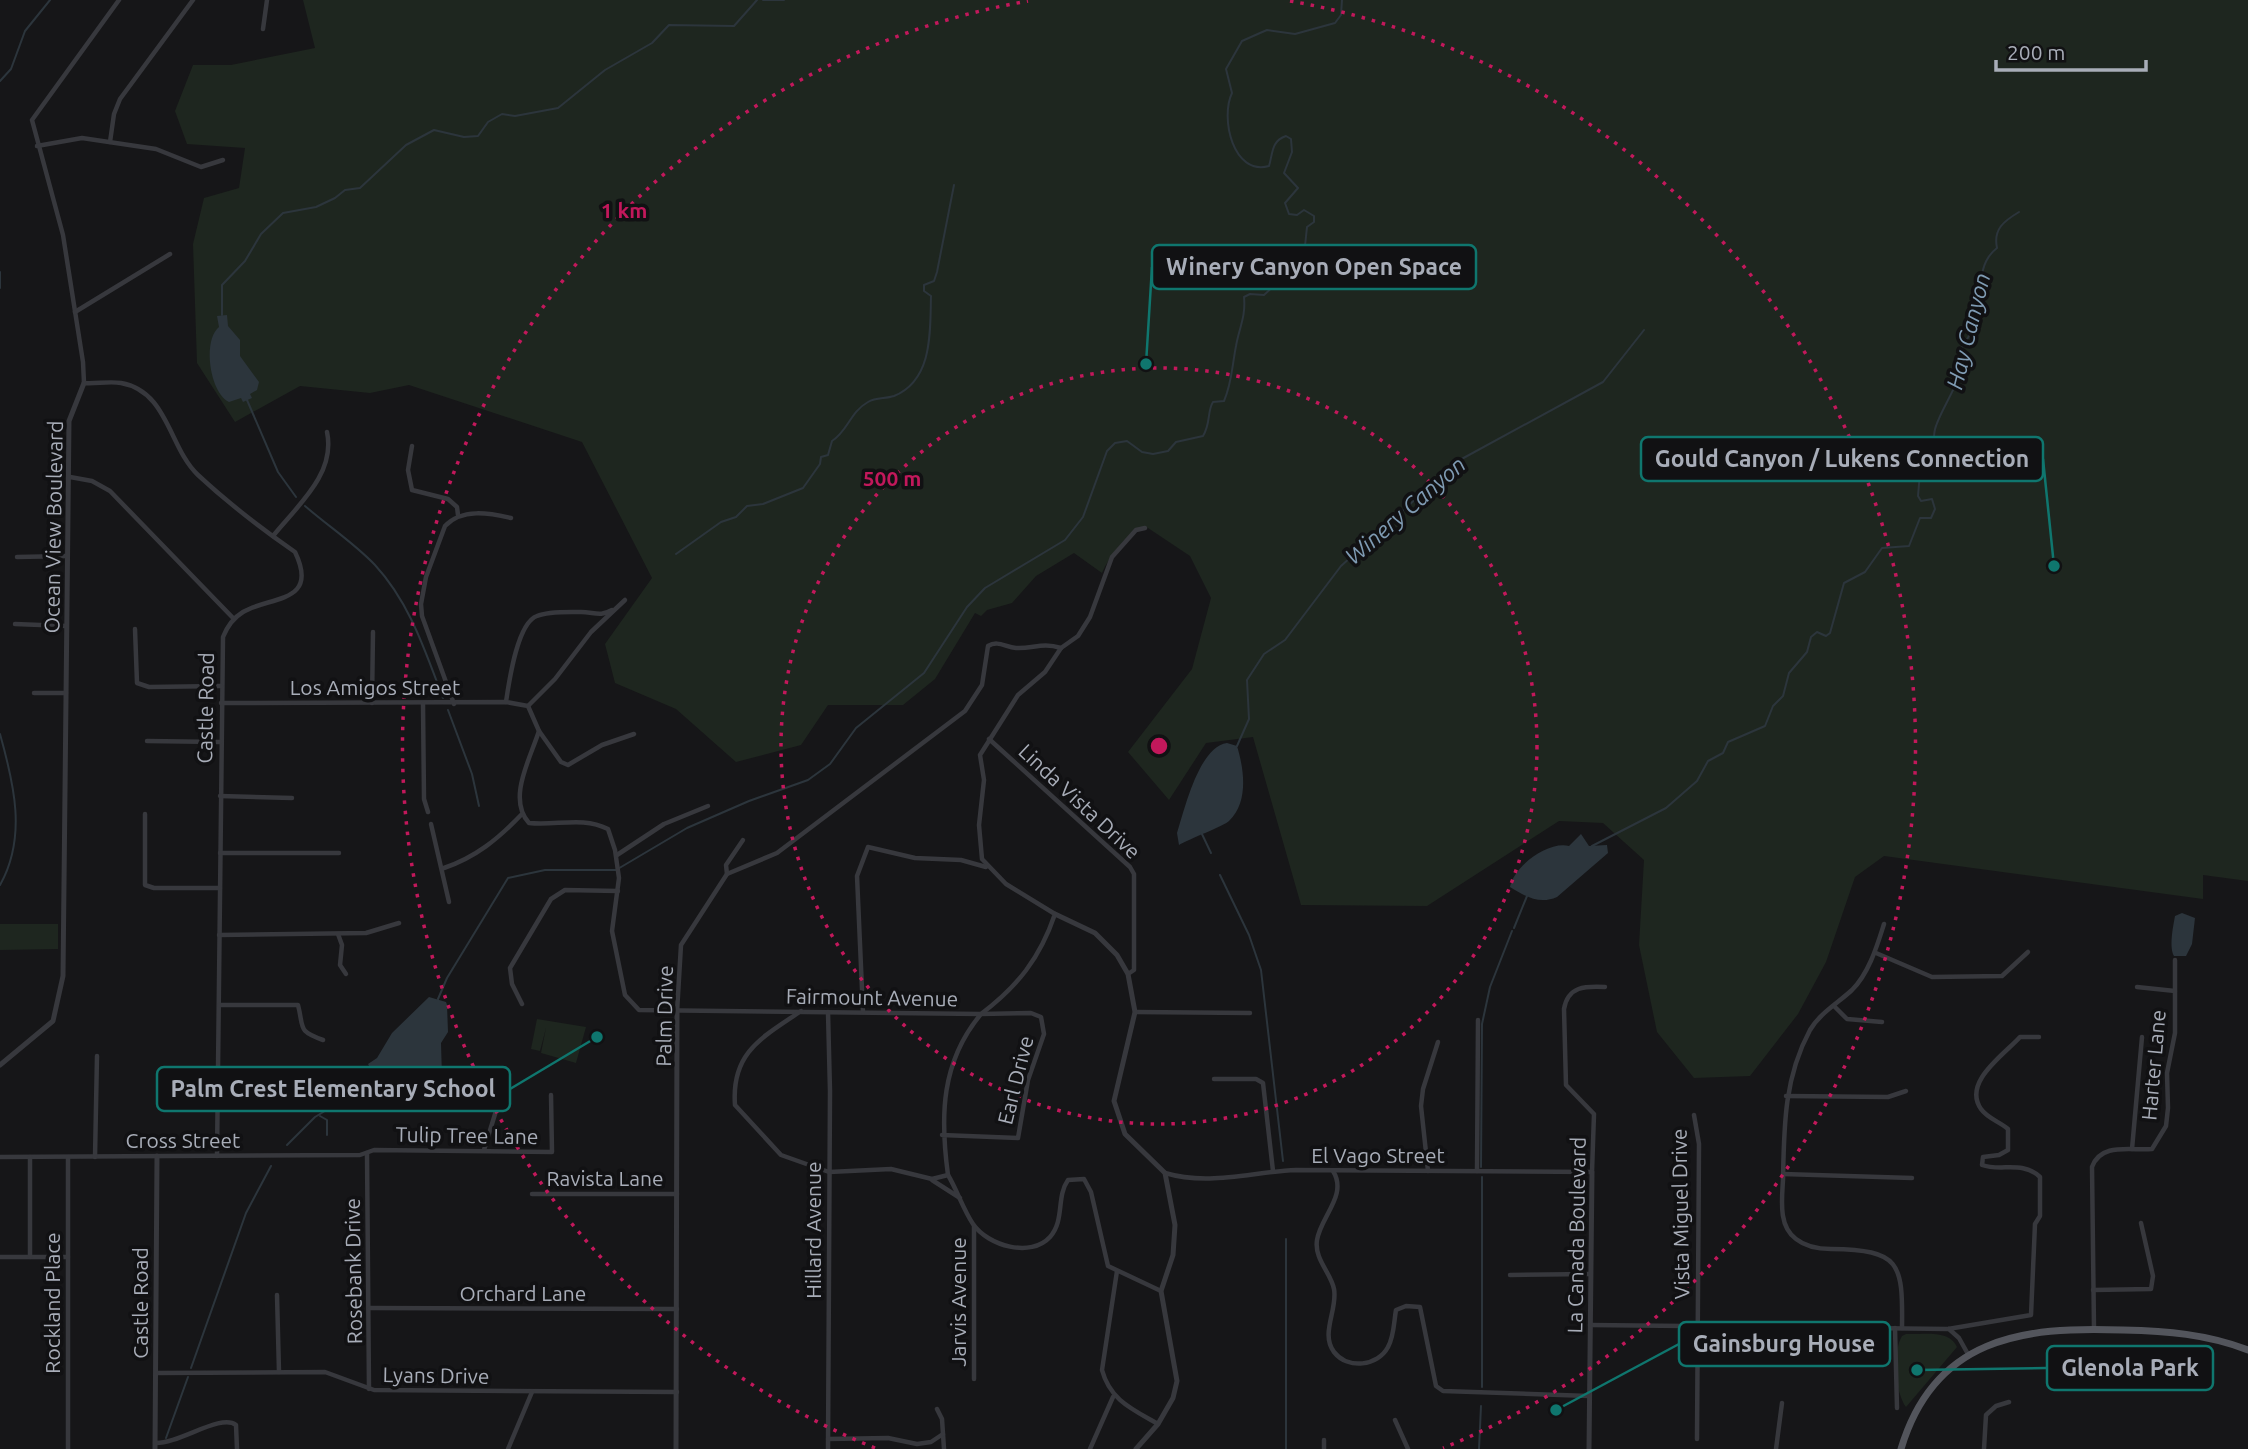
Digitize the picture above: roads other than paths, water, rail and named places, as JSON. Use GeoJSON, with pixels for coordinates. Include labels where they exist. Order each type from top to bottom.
{"type":"FeatureCollection","features":[{"type":"Feature","properties":{"kind":"main road"},"geometry":{"type":"LineString","coordinates":[[1901,1449],[1911,1420],[1935,1384],[1969,1356],[2022,1333],[2094,1329],[2179,1333],[2214,1338],[2248,1350]]}},
{"type":"Feature","properties":{"kind":"street","name":"Ocean View Boulevard"},"geometry":{"type":"LineString","coordinates":[[0,1065],[53,1021],[61,994],[66,933],[69,421],[84,383],[63,235],[32,124],[34,114],[119,0]]}},
{"type":"Feature","properties":{"kind":"street"},"geometry":{"type":"LineString","coordinates":[[110,142],[114,114],[120,99],[193,0]]}},
{"type":"Feature","properties":{"kind":"street"},"geometry":{"type":"LineString","coordinates":[[263,29],[267,0]]}},
{"type":"Feature","properties":{"kind":"street"},"geometry":{"type":"LineString","coordinates":[[37,146],[76,137],[156,149],[201,167],[223,160]]}},
{"type":"Feature","properties":{"kind":"street"},"geometry":{"type":"LineString","coordinates":[[75,312],[170,254]]}},
{"type":"Feature","properties":{"kind":"street"},"geometry":{"type":"LineString","coordinates":[[70,477],[92,481],[110,491],[234,619],[244,611],[285,600],[300,581],[302,566],[295,552],[196,474],[159,408],[150,398],[138,389],[121,383],[84,383]]}},
{"type":"Feature","properties":{"kind":"street"},"geometry":{"type":"LineString","coordinates":[[273,537],[325,469],[329,450],[327,432]]}},
{"type":"Feature","properties":{"kind":"street"},"geometry":{"type":"LineString","coordinates":[[412,446],[408,470],[412,491],[448,499],[457,507],[458,515]]}},
{"type":"Feature","properties":{"kind":"street"},"geometry":{"type":"LineString","coordinates":[[454,704],[422,616],[421,604],[426,577],[445,526],[458,515],[511,518]]}},
{"type":"Feature","properties":{"kind":"street"},"geometry":{"type":"LineString","coordinates":[[1136,1449],[1158,1424],[1173,1398],[1177,1381],[1161,1291],[1173,1255],[1175,1225],[1165,1173],[1125,1134],[1114,1101],[1135,1012],[1128,974],[1117,956],[1095,933],[1025,898],[987,867],[982,859],[979,825],[984,780],[980,755],[1018,695],[1045,673],[1061,648],[1078,636],[1090,617],[1112,557],[1136,530],[1145,528]]}},
{"type":"Feature","properties":{"kind":"street"},"geometry":{"type":"LineString","coordinates":[[17,557],[68,556]]}},
{"type":"Feature","properties":{"kind":"street"},"geometry":{"type":"LineString","coordinates":[[625,600],[612,610],[555,679],[528,706],[539,731],[561,762],[568,765],[602,745],[634,734]]}},
{"type":"Feature","properties":{"kind":"street"},"geometry":{"type":"LineString","coordinates":[[506,702],[510,671],[529,620],[538,615],[582,612],[601,615],[612,610]]}},
{"type":"Feature","properties":{"kind":"street","name":"Castle Road"},"geometry":{"type":"LineString","coordinates":[[217,1156],[221,686],[223,637],[234,619]]}},
{"type":"Feature","properties":{"kind":"street"},"geometry":{"type":"LineString","coordinates":[[15,624],[66,626]]}},
{"type":"Feature","properties":{"kind":"street"},"geometry":{"type":"LineString","coordinates":[[135,629],[137,683],[149,687],[221,686]]}},
{"type":"Feature","properties":{"kind":"street"},"geometry":{"type":"LineString","coordinates":[[372,703],[373,632]]}},
{"type":"Feature","properties":{"kind":"street"},"geometry":{"type":"LineString","coordinates":[[727,874],[776,853],[965,711],[982,685],[988,646],[1001,644],[1016,648],[1046,644],[1061,648]]}},
{"type":"Feature","properties":{"kind":"street"},"geometry":{"type":"LineString","coordinates":[[34,693],[66,694]]}},
{"type":"Feature","properties":{"kind":"street","name":"Los Amigos Street"},"geometry":{"type":"LineString","coordinates":[[221,703],[506,702],[528,706]]}},
{"type":"Feature","properties":{"kind":"street"},"geometry":{"type":"LineString","coordinates":[[423,704],[425,799],[428,812]]}},
{"type":"Feature","properties":{"kind":"street"},"geometry":{"type":"LineString","coordinates":[[522,1004],[512,984],[510,968],[551,899],[565,890],[618,891],[619,878],[617,856],[608,829],[595,822],[529,823],[521,815],[518,800],[539,731]]}},
{"type":"Feature","properties":{"kind":"street","name":"Linda Vista Drive"},"geometry":{"type":"LineString","coordinates":[[989,739],[1130,867],[1133,874],[1136,952],[1134,970],[1128,974]]}},
{"type":"Feature","properties":{"kind":"street"},"geometry":{"type":"LineString","coordinates":[[146,741],[220,742]]}},
{"type":"Feature","properties":{"kind":"street"},"geometry":{"type":"LineString","coordinates":[[220,796],[292,798]]}},
{"type":"Feature","properties":{"kind":"street"},"geometry":{"type":"LineString","coordinates":[[617,856],[664,824],[708,806]]}},
{"type":"Feature","properties":{"kind":"street"},"geometry":{"type":"LineString","coordinates":[[145,814],[145,884],[154,888],[220,888]]}},
{"type":"Feature","properties":{"kind":"street"},"geometry":{"type":"LineString","coordinates":[[444,868],[466,861],[495,841],[521,815]]}},
{"type":"Feature","properties":{"kind":"street"},"geometry":{"type":"LineString","coordinates":[[431,824],[444,868],[449,902]]}},
{"type":"Feature","properties":{"kind":"street","name":"Palm Drive"},"geometry":{"type":"LineString","coordinates":[[676,1449],[677,1012],[681,945],[727,874],[726,865],[743,840]]}},
{"type":"Feature","properties":{"kind":"street"},"geometry":{"type":"LineString","coordinates":[[863,1012],[856,876],[868,847],[915,858],[961,860],[987,867]]}},
{"type":"Feature","properties":{"kind":"street"},"geometry":{"type":"LineString","coordinates":[[220,853],[339,853]]}},
{"type":"Feature","properties":{"kind":"street","name":"Fairmount Avenue"},"geometry":{"type":"LineString","coordinates":[[618,891],[612,927],[627,1001],[646,1011],[981,1014],[1018,984],[1031,968],[1055,914]]}},
{"type":"Feature","properties":{"kind":"street"},"geometry":{"type":"LineString","coordinates":[[219,935],[366,933],[399,923]]}},
{"type":"Feature","properties":{"kind":"street"},"geometry":{"type":"LineString","coordinates":[[1884,923],[1875,953],[1855,987],[1810,1030],[1786,1096],[1783,1220],[1798,1241],[1816,1248],[1872,1251],[1893,1264],[1901,1280],[1897,1408]]}},
{"type":"Feature","properties":{"kind":"street"},"geometry":{"type":"LineString","coordinates":[[338,934],[342,945],[340,965],[346,974]]}},
{"type":"Feature","properties":{"kind":"street"},"geometry":{"type":"LineString","coordinates":[[1875,953],[1932,977],[1952,977],[2002,976],[2028,952]]}},
{"type":"Feature","properties":{"kind":"street","name":"Harter Lane"},"geometry":{"type":"LineString","coordinates":[[2094,1329],[2092,1167],[2099,1154],[2133,1149],[2149,1150],[2156,1146],[2166,1126],[2169,1093],[2167,1073],[2175,1033],[2175,960]]}},
{"type":"Feature","properties":{"kind":"street","name":"La Canada Boulevard"},"geometry":{"type":"LineString","coordinates":[[1589,1449],[1594,1114],[1569,1090],[1564,1072],[1564,1009],[1570,993],[1586,986],[1605,987]]}},
{"type":"Feature","properties":{"kind":"street"},"geometry":{"type":"LineString","coordinates":[[2137,987],[2175,991]]}},
{"type":"Feature","properties":{"kind":"street"},"geometry":{"type":"LineString","coordinates":[[219,1005],[298,1005],[301,1027],[306,1034],[323,1040]]}},
{"type":"Feature","properties":{"kind":"street"},"geometry":{"type":"LineString","coordinates":[[1834,1006],[1847,1019],[1882,1022]]}},
{"type":"Feature","properties":{"kind":"street"},"geometry":{"type":"LineString","coordinates":[[801,1011],[755,1042],[736,1075],[735,1105],[781,1155],[829,1172],[891,1169],[932,1179],[962,1199]]}},
{"type":"Feature","properties":{"kind":"street","name":"Hillard Avenue"},"geometry":{"type":"LineString","coordinates":[[828,1012],[828,1449]]}},
{"type":"Feature","properties":{"kind":"street"},"geometry":{"type":"LineString","coordinates":[[1135,1012],[1250,1013]]}},
{"type":"Feature","properties":{"kind":"street","name":"Earl Drive"},"geometry":{"type":"LineString","coordinates":[[942,1136],[1018,1138],[1028,1080],[1044,1027],[1041,1017],[1031,1013],[981,1014]]}},
{"type":"Feature","properties":{"kind":"street"},"geometry":{"type":"LineString","coordinates":[[981,1014],[955,1055],[947,1078],[942,1136],[948,1175],[974,1225],[1003,1245],[1034,1248],[1050,1237],[1056,1226],[1062,1189],[1068,1180],[1084,1179],[1091,1192],[1105,1261],[1117,1271],[1145,1280],[1161,1291]]}},
{"type":"Feature","properties":{"kind":"street"},"geometry":{"type":"LineString","coordinates":[[1477,1171],[1478,1020]]}},
{"type":"Feature","properties":{"kind":"street"},"geometry":{"type":"LineString","coordinates":[[1590,1325],[1948,1329],[2031,1315],[2035,1224],[2040,1216],[2039,1177],[2034,1172],[2011,1165],[1982,1165],[1983,1157],[1988,1154],[1999,1155],[2008,1150],[2008,1129],[1987,1115],[1977,1101],[1978,1084],[1985,1069],[2002,1058],[2020,1037],[2039,1037]]}},
{"type":"Feature","properties":{"kind":"street"},"geometry":{"type":"LineString","coordinates":[[2133,1149],[2142,1037]]}},
{"type":"Feature","properties":{"kind":"street"},"geometry":{"type":"LineString","coordinates":[[1428,1171],[1421,1106],[1423,1089],[1438,1042]]}},
{"type":"Feature","properties":{"kind":"street"},"geometry":{"type":"LineString","coordinates":[[95,1157],[97,1056]]}},
{"type":"Feature","properties":{"kind":"street"},"geometry":{"type":"LineString","coordinates":[[1214,1079],[1256,1079],[1263,1083],[1273,1171]]}},
{"type":"Feature","properties":{"kind":"street"},"geometry":{"type":"LineString","coordinates":[[484,1150],[503,1088]]}},
{"type":"Feature","properties":{"kind":"street"},"geometry":{"type":"LineString","coordinates":[[1786,1096],[1888,1097],[1906,1091]]}},
{"type":"Feature","properties":{"kind":"street","name":"Tulip Tree Lane"},"geometry":{"type":"LineString","coordinates":[[367,1153],[374,1150],[552,1152],[551,1095]]}},
{"type":"Feature","properties":{"kind":"street","name":"Vista Miguel Drive"},"geometry":{"type":"LineString","coordinates":[[1694,1115],[1699,1144],[1697,1439]]}},
{"type":"Feature","properties":{"kind":"street","name":"Cross Street"},"geometry":{"type":"LineString","coordinates":[[0,1157],[367,1153]]}},
{"type":"Feature","properties":{"kind":"street","name":"Rosebank Drive"},"geometry":{"type":"LineString","coordinates":[[367,1153],[369,1389]]}},
{"type":"Feature","properties":{"kind":"street","name":"Castle Road"},"geometry":{"type":"LineString","coordinates":[[155,1446],[157,1156]]}},
{"type":"Feature","properties":{"kind":"street"},"geometry":{"type":"LineString","coordinates":[[30,1157],[30,1257]]}},
{"type":"Feature","properties":{"kind":"street","name":"Rockland Place"},"geometry":{"type":"LineString","coordinates":[[68,1157],[68,1449]]}},
{"type":"Feature","properties":{"kind":"street","name":"El Vago Street"},"geometry":{"type":"LineString","coordinates":[[1165,1173],[1186,1179],[1217,1180],[1273,1171],[1592,1172]]}},
{"type":"Feature","properties":{"kind":"street"},"geometry":{"type":"LineString","coordinates":[[1334,1171],[1339,1179],[1339,1189],[1317,1241],[1321,1265],[1334,1289],[1328,1340],[1335,1353],[1349,1362],[1364,1364],[1380,1357],[1389,1346],[1396,1310],[1420,1307],[1436,1386],[1443,1391],[1589,1396]]}},
{"type":"Feature","properties":{"kind":"street"},"geometry":{"type":"LineString","coordinates":[[1783,1174],[1912,1178]]}},
{"type":"Feature","properties":{"kind":"street"},"geometry":{"type":"LineString","coordinates":[[932,1179],[948,1175]]}},
{"type":"Feature","properties":{"kind":"street","name":"Ravista Lane"},"geometry":{"type":"LineString","coordinates":[[532,1194],[677,1194]]}},
{"type":"Feature","properties":{"kind":"street"},"geometry":{"type":"LineString","coordinates":[[2093,1290],[2151,1289],[2153,1276],[2141,1223]]}},
{"type":"Feature","properties":{"kind":"street","name":"Jarvis Avenue"},"geometry":{"type":"LineString","coordinates":[[974,1225],[974,1379]]}},
{"type":"Feature","properties":{"kind":"street"},"geometry":{"type":"LineString","coordinates":[[0,1257],[68,1256]]}},
{"type":"Feature","properties":{"kind":"street"},"geometry":{"type":"LineString","coordinates":[[1117,1271],[1102,1370],[1113,1396],[1158,1424]]}},
{"type":"Feature","properties":{"kind":"street"},"geometry":{"type":"LineString","coordinates":[[1510,1275],[1590,1274]]}},
{"type":"Feature","properties":{"kind":"street"},"geometry":{"type":"LineString","coordinates":[[277,1295],[279,1372]]}},
{"type":"Feature","properties":{"kind":"street","name":"Orchard Lane"},"geometry":{"type":"LineString","coordinates":[[370,1308],[677,1309]]}},
{"type":"Feature","properties":{"kind":"street"},"geometry":{"type":"LineString","coordinates":[[1948,1329],[1959,1338],[1969,1356]]}},
{"type":"Feature","properties":{"kind":"street","name":"Lyans Drive"},"geometry":{"type":"LineString","coordinates":[[156,1373],[325,1372],[369,1389],[677,1392]]}},
{"type":"Feature","properties":{"kind":"street"},"geometry":{"type":"LineString","coordinates":[[508,1449],[532,1391]]}},
{"type":"Feature","properties":{"kind":"street"},"geometry":{"type":"LineString","coordinates":[[1090,1449],[1113,1396]]}},
{"type":"Feature","properties":{"kind":"street"},"geometry":{"type":"LineString","coordinates":[[1984,1449],[1986,1415],[1996,1406],[2010,1402]]}},
{"type":"Feature","properties":{"kind":"street"},"geometry":{"type":"LineString","coordinates":[[1776,1449],[1782,1403]]}},
{"type":"Feature","properties":{"kind":"street"},"geometry":{"type":"LineString","coordinates":[[937,1409],[944,1449]]}},
{"type":"Feature","properties":{"kind":"street"},"geometry":{"type":"LineString","coordinates":[[1395,1420],[1408,1449]]}},
{"type":"Feature","properties":{"kind":"street"},"geometry":{"type":"LineString","coordinates":[[155,1446],[172,1443],[215,1423],[230,1422],[236,1425],[236,1449]]}},
{"type":"Feature","properties":{"kind":"street"},"geometry":{"type":"LineString","coordinates":[[828,1439],[888,1438],[917,1444],[931,1442],[943,1434]]}},
{"type":"Feature","properties":{"kind":"street"},"geometry":{"type":"LineString","coordinates":[[1324,1440],[1324,1449]]}},
{"type":"Feature","properties":{"kind":"waterway"},"geometry":{"type":"LineString","coordinates":[[0,81],[11,69],[25,31],[50,0]]}},
{"type":"Feature","properties":{"kind":"waterway"},"geometry":{"type":"LineString","coordinates":[[222,315],[222,285],[245,261],[261,234],[283,213],[316,207],[345,190],[360,188],[406,145],[434,130],[464,137],[478,136],[488,122],[502,114],[515,116],[558,108],[605,70],[652,43],[669,25],[734,26],[757,0]]}},
{"type":"Feature","properties":{"kind":"waterway"},"geometry":{"type":"LineString","coordinates":[[763,0],[784,0]]}},
{"type":"Feature","properties":{"kind":"waterway"},"geometry":{"type":"LineString","coordinates":[[438,999],[447,978],[508,878],[545,870],[616,870],[687,828],[749,801],[808,780],[830,764],[856,728],[924,673],[967,607],[985,588],[1065,540],[1083,517],[1107,451],[1115,443],[1127,441],[1142,452],[1153,454],[1168,451],[1176,442],[1203,436],[1213,402],[1224,401],[1229,388],[1243,317],[1244,297],[1250,294],[1264,295],[1275,285],[1282,264],[1305,246],[1307,227],[1314,222],[1314,216],[1304,210],[1297,215],[1289,214],[1285,203],[1298,188],[1284,173],[1292,152],[1291,139],[1286,136],[1278,141],[1273,148],[1269,166],[1257,167],[1238,154],[1229,130],[1228,116],[1232,93],[1226,69],[1242,41],[1267,30],[1295,34],[1335,23],[1341,15],[1342,0]]}},
{"type":"Feature","properties":{"kind":"waterway"},"geometry":{"type":"LineString","coordinates":[[676,554],[721,522],[736,517],[747,506],[763,504],[803,488],[820,464],[821,457],[828,455],[832,441],[862,406],[874,399],[894,396],[907,389],[916,379],[923,367],[929,339],[931,296],[924,291],[924,285],[934,281],[937,272],[954,185]]}},
{"type":"Feature","properties":{"kind":"waterway","name":"Hay Canyon"},"geometry":{"type":"LineString","coordinates":[[1592,846],[1666,808],[1697,781],[1708,761],[1723,753],[1728,742],[1765,726],[1773,706],[1783,696],[1789,673],[1807,652],[1811,637],[1817,632],[1826,636],[1830,633],[1844,583],[1865,572],[1882,548],[1909,546],[1920,518],[1931,518],[1935,509],[1932,499],[1921,501],[1918,496],[1921,460],[1934,449],[1935,429],[1958,378],[1963,358],[1962,347],[1969,336],[1972,308],[1980,301],[1984,265],[1997,248],[1996,241],[2001,226],[2019,212]]}},
{"type":"Feature","properties":{"kind":"waterway"},"geometry":{"type":"LineString","coordinates":[[0,272],[0,288]]}},
{"type":"Feature","properties":{"kind":"waterway","name":"Winery Canyon"},"geometry":{"type":"LineString","coordinates":[[1237,746],[1249,719],[1247,680],[1264,654],[1285,640],[1341,566],[1458,461],[1603,382],[1644,330]]}},
{"type":"Feature","properties":{"kind":"waterway"},"geometry":{"type":"LineString","coordinates":[[247,400],[278,472],[296,497]]}},
{"type":"Feature","properties":{"kind":"waterway"},"geometry":{"type":"LineString","coordinates":[[305,506],[375,565],[398,595],[415,628],[443,698]]}},
{"type":"Feature","properties":{"kind":"waterway"},"geometry":{"type":"LineString","coordinates":[[448,710],[472,774],[479,806]]}},
{"type":"Feature","properties":{"kind":"waterway"},"geometry":{"type":"LineString","coordinates":[[0,734],[10,772],[16,829],[8,867],[0,885]]}},
{"type":"Feature","properties":{"kind":"waterway"},"geometry":{"type":"LineString","coordinates":[[1201,832],[1211,853]]}},
{"type":"Feature","properties":{"kind":"waterway"},"geometry":{"type":"LineString","coordinates":[[1220,875],[1249,935],[1261,970],[1283,1161]]}},
{"type":"Feature","properties":{"kind":"waterway"},"geometry":{"type":"LineString","coordinates":[[1514,928],[1527,896]]}},
{"type":"Feature","properties":{"kind":"waterway"},"geometry":{"type":"LineString","coordinates":[[1481,1167],[1482,1024],[1490,987],[1512,931]]}},
{"type":"Feature","properties":{"kind":"waterway"},"geometry":{"type":"LineString","coordinates":[[287,1145],[315,1117],[376,1080]]}},
{"type":"Feature","properties":{"kind":"waterway"},"geometry":{"type":"LineString","coordinates":[[320,1116],[327,1120],[327,1135]]}},
{"type":"Feature","properties":{"kind":"waterway"},"geometry":{"type":"LineString","coordinates":[[191,1368],[246,1213],[271,1166]]}},
{"type":"Feature","properties":{"kind":"waterway"},"geometry":{"type":"LineString","coordinates":[[1482,1177],[1482,1387]]}},
{"type":"Feature","properties":{"kind":"waterway"},"geometry":{"type":"LineString","coordinates":[[1286,1239],[1286,1449]]}},
{"type":"Feature","properties":{"kind":"waterway"},"geometry":{"type":"LineString","coordinates":[[166,1438],[188,1377]]}},
{"type":"Feature","properties":{"kind":"waterway"},"geometry":{"type":"LineString","coordinates":[[1479,1449],[1481,1406]]}},
{"type":"Feature","properties":{"kind":"place","name":"Winery Canyon Open Space"},"geometry":{"type":"Point","coordinates":[1146,364]}},
{"type":"Feature","properties":{"kind":"place","name":"Gould Canyon / Lukens Connection"},"geometry":{"type":"Point","coordinates":[2054,566]}},
{"type":"Feature","properties":{"kind":"place","name":"Palm Crest Elementary School"},"geometry":{"type":"Point","coordinates":[597,1037]}},
{"type":"Feature","properties":{"kind":"place","name":"Glenola Park"},"geometry":{"type":"Point","coordinates":[1917,1370]}},
{"type":"Feature","properties":{"kind":"place","name":"Gainsburg House"},"geometry":{"type":"Point","coordinates":[1556,1410]}}]}
